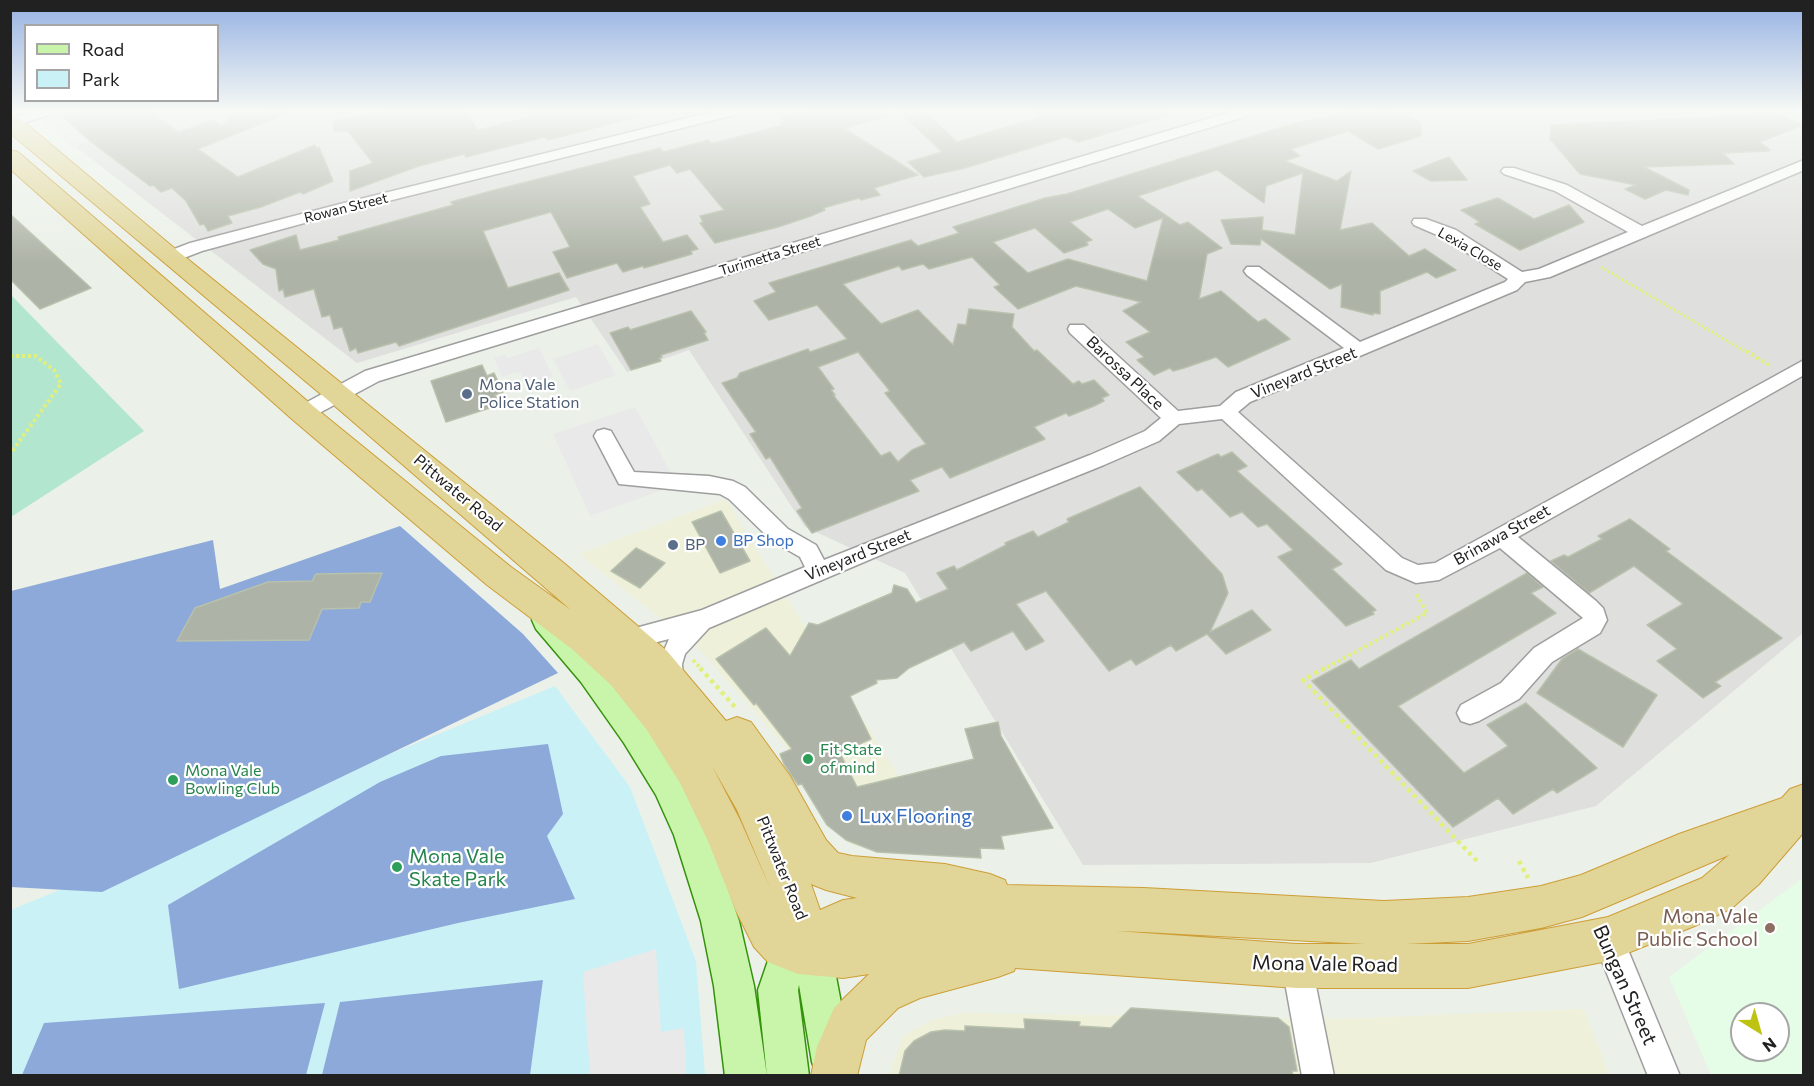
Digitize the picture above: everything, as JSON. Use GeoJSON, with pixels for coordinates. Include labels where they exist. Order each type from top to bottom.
{"type":"FeatureCollection","features":[{"type":"Feature","properties":{"kind":"highway"},"geometry":{"type":"LineString","coordinates":[[14,162],[303,413],[520,592],[608,658],[660,718],[694,770],[765,925],[776,941],[807,949]]}},
{"type":"Feature","properties":{"kind":"highway","name":"Pittwater Road"},"geometry":{"type":"LineString","coordinates":[[57,162],[339,394],[630,639],[672,681],[718,740],[753,799],[782,865],[807,949]]}},
{"type":"Feature","properties":{"kind":"highway"},"geometry":{"type":"LineString","coordinates":[[672,681],[718,714],[741,738],[776,789],[811,854],[826,870],[852,877],[945,885],[1042,905]]}},
{"type":"Feature","properties":{"kind":"highway","name":"Mona Vale Road"},"geometry":{"type":"LineString","coordinates":[[807,949],[834,925],[868,917],[916,911],[1042,905],[1417,923],[1468,919],[1508,913],[1582,896],[1679,854],[1798,808]]}},
{"type":"Feature","properties":{"kind":"highway","name":"Mona Vale Road"},"geometry":{"type":"LineString","coordinates":[[807,949],[852,955],[942,943],[1297,966],[1468,966],[1608,939],[1644,927],[1717,893],[1744,870],[1798,808]]}},
{"type":"Feature","properties":{"kind":"highway","name":"Bungan Street"},"geometry":{"type":"LineString","coordinates":[[1582,896],[1608,939]]}},
{"type":"Feature","properties":{"kind":"highway"},"geometry":{"type":"LineString","coordinates":[[834,1074],[840,1047],[850,1024],[882,992],[897,984],[938,970],[1028,947]]}},
{"type":"Feature","properties":{"kind":"main road"},"geometry":{"type":"LineString","coordinates":[[520,592],[599,682],[636,733],[668,784],[691,834],[720,921],[735,986],[746,1076]]}},
{"type":"Feature","properties":{"kind":"main road"},"geometry":{"type":"LineString","coordinates":[[788,1076],[777,990],[783,969],[807,949]]}},
{"type":"Feature","properties":{"kind":"main road","name":"Pittwater Road"},"geometry":{"type":"LineString","coordinates":[[807,949],[834,1074]]}},
{"type":"Feature","properties":{"kind":"street","name":"Rowan Street"},"geometry":{"type":"LineString","coordinates":[[170,257],[196,247],[346,207],[529,162]]}},
{"type":"Feature","properties":{"kind":"street","name":"Turimetta Street"},"geometry":{"type":"LineString","coordinates":[[303,413],[372,376],[1076,162]]}},
{"type":"Feature","properties":{"kind":"street","name":"Vineyard Street"},"geometry":{"type":"LineString","coordinates":[[630,639],[706,619],[819,571],[1097,460],[1152,436],[1174,418],[1226,412],[1241,398],[1511,286],[1519,278],[1544,273],[1803,164]]}},
{"type":"Feature","properties":{"kind":"street"},"geometry":{"type":"LineString","coordinates":[[1509,171],[1561,188],[1641,232]]}},
{"type":"Feature","properties":{"kind":"street","name":"Lexia Close"},"geometry":{"type":"LineString","coordinates":[[1420,222],[1450,234],[1519,278]]}},
{"type":"Feature","properties":{"kind":"street"},"geometry":{"type":"LineString","coordinates":[[1253,271],[1359,350]]}},
{"type":"Feature","properties":{"kind":"street","name":"Barossa Place"},"geometry":{"type":"LineString","coordinates":[[1077,329],[1174,418]]}},
{"type":"Feature","properties":{"kind":"street","name":"Brinawa Street"},"geometry":{"type":"LineString","coordinates":[[1416,574],[1439,571],[1795,371]]}},
{"type":"Feature","properties":{"kind":"street"},"geometry":{"type":"LineString","coordinates":[[1226,412],[1394,564],[1416,574]]}},
{"type":"Feature","properties":{"kind":"street"},"geometry":{"type":"LineString","coordinates":[[604,436],[627,480],[709,484],[736,493],[780,535],[808,551],[819,571]]}},
{"type":"Feature","properties":{"kind":"street"},"geometry":{"type":"LineString","coordinates":[[1470,713],[1510,691],[1543,655],[1591,626],[1595,620],[1595,615],[1588,608],[1501,536]]}},
{"type":"Feature","properties":{"kind":"street","name":"Vineyard Street"},"geometry":{"type":"LineString","coordinates":[[672,681],[671,658],[678,643],[690,630],[706,619]]}},
{"type":"Feature","properties":{"kind":"street","name":"Bungan Street"},"geometry":{"type":"LineString","coordinates":[[1608,939],[1664,1076]]}},
{"type":"Feature","properties":{"kind":"street"},"geometry":{"type":"LineString","coordinates":[[1297,966],[1318,1076]]}},
{"type":"Feature","properties":{"kind":"path"},"geometry":{"type":"LineString","coordinates":[[1583,256],[1795,371]]}},
{"type":"Feature","properties":{"kind":"path"},"geometry":{"type":"LineString","coordinates":[[10,356],[36,356],[54,370],[61,384],[10,454]]}},
{"type":"Feature","properties":{"kind":"path"},"geometry":{"type":"LineString","coordinates":[[1416,574],[1410,583],[1427,613],[1303,680],[1477,861]]}},
{"type":"Feature","properties":{"kind":"path"},"geometry":{"type":"LineString","coordinates":[[1520,861],[1528,879]]}},
{"type":"Feature","properties":{"kind":"shaded area"},"geometry":{"type":"Polygon","coordinates":[[[95,162],[1803,162],[1803,633],[1596,806],[1371,863],[1083,865],[905,573],[805,527],[689,350],[627,372],[576,297],[357,363],[95,162]]]}},
{"type":"Feature","properties":{"kind":"shaded area"},"geometry":{"type":"Polygon","coordinates":[[[11,295],[144,431],[10,517],[11,295]]]}},
{"type":"Feature","properties":{"kind":"shaded area"},"geometry":{"type":"Polygon","coordinates":[[[598,344],[616,375],[570,391],[553,359],[598,344]]]}},
{"type":"Feature","properties":{"kind":"shaded area"},"geometry":{"type":"Polygon","coordinates":[[[539,348],[553,377],[527,386],[521,374],[515,372],[502,377],[494,358],[505,355],[507,358],[539,348]]]}},
{"type":"Feature","properties":{"kind":"shaded area"},"geometry":{"type":"Polygon","coordinates":[[[635,407],[674,478],[671,487],[590,516],[553,434],[635,407]]]}},
{"type":"Feature","properties":{"kind":"shaded area"},"geometry":{"type":"Polygon","coordinates":[[[726,499],[944,849],[853,846],[786,747],[700,650],[579,554],[726,499]]]}},
{"type":"Feature","properties":{"kind":"shaded area","name":"Mona Vale Bowling Club"},"geometry":{"type":"Polygon","coordinates":[[[400,526],[523,634],[558,673],[102,892],[11,887],[11,591],[213,540],[220,589],[400,526]]]}},
{"type":"Feature","properties":{"kind":"shaded area","name":"Mona Vale Skate Park"},"geometry":{"type":"Polygon","coordinates":[[[548,744],[563,814],[547,836],[575,899],[458,923],[179,989],[168,905],[380,782],[441,756],[548,744]]]}},
{"type":"Feature","properties":{"kind":"shaded area","name":"Mona Vale Public School"},"geometry":{"type":"Polygon","coordinates":[[[1803,878],[1803,1075],[1711,1075],[1669,977],[1803,878]]]}},
{"type":"Feature","properties":{"kind":"shaded area"},"geometry":{"type":"Polygon","coordinates":[[[656,949],[661,1032],[684,1028],[686,1075],[590,1075],[583,972],[656,949]]]}},
{"type":"Feature","properties":{"kind":"shaded area"},"geometry":{"type":"Polygon","coordinates":[[[543,980],[530,1075],[322,1075],[340,1002],[543,980]]]}},
{"type":"Feature","properties":{"kind":"shaded area"},"geometry":{"type":"Polygon","coordinates":[[[325,1003],[306,1075],[22,1075],[44,1023],[325,1003]]]}},
{"type":"Feature","properties":{"kind":"shaded area"},"geometry":{"type":"Polygon","coordinates":[[[1584,1009],[1609,1075],[889,1076],[902,1037],[931,1020],[964,1013],[1335,1019],[1584,1009]]]}},
{"type":"Feature","properties":{"kind":"green space"},"geometry":{"type":"Polygon","coordinates":[[[555,686],[630,787],[696,961],[705,1075],[11,1076],[11,910],[555,686]]]}},
{"type":"Feature","properties":{"kind":"building"},"geometry":{"type":"Polygon","coordinates":[[[118,162],[216,162],[238,177],[275,162],[325,162],[333,181],[303,194],[300,192],[261,207],[228,216],[232,223],[208,231],[204,224],[200,225],[186,201],[172,188],[161,192],[153,185],[150,186],[118,162]]]}},
{"type":"Feature","properties":{"kind":"building"},"geometry":{"type":"Polygon","coordinates":[[[435,162],[350,191],[350,171],[373,163],[435,162]]]}},
{"type":"Feature","properties":{"kind":"building"},"geometry":{"type":"Polygon","coordinates":[[[606,162],[897,162],[918,175],[874,188],[880,195],[823,208],[825,210],[778,227],[715,243],[700,223],[703,222],[700,216],[724,210],[690,169],[677,173],[670,165],[633,176],[650,204],[640,207],[663,242],[687,235],[698,249],[691,251],[692,254],[623,272],[617,263],[567,278],[553,252],[570,247],[551,212],[483,231],[508,288],[559,273],[569,290],[399,346],[396,342],[358,353],[356,348],[350,351],[342,327],[334,329],[330,315],[322,317],[314,289],[285,297],[283,289],[279,291],[276,269],[263,264],[250,250],[296,235],[300,250],[453,205],[451,202],[606,162]]]}},
{"type":"Feature","properties":{"kind":"building"},"geometry":{"type":"Polygon","coordinates":[[[909,162],[986,162],[924,177],[909,162]]]}},
{"type":"Feature","properties":{"kind":"building"},"geometry":{"type":"Polygon","coordinates":[[[1171,162],[1287,162],[1337,181],[1351,171],[1340,230],[1372,223],[1409,256],[1425,249],[1456,270],[1436,278],[1427,272],[1380,291],[1380,314],[1373,313],[1373,315],[1341,307],[1342,284],[1330,289],[1261,239],[1260,245],[1231,244],[1221,220],[1263,217],[1262,230],[1295,235],[1303,173],[1266,186],[1264,203],[1217,170],[1138,196],[1180,225],[1188,222],[1222,248],[1207,254],[1199,299],[1221,291],[1258,322],[1265,319],[1290,339],[1228,367],[1216,357],[1173,371],[1170,368],[1154,375],[1137,360],[1144,357],[1126,342],[1150,332],[1123,311],[1141,302],[1076,286],[1018,309],[994,287],[1000,285],[972,257],[929,269],[923,264],[902,270],[899,266],[843,284],[881,324],[918,310],[953,345],[958,324],[966,325],[969,309],[1014,314],[1012,327],[1034,351],[1037,350],[1073,384],[1079,381],[1082,384],[1094,380],[1109,395],[1102,398],[1104,401],[1094,406],[1069,416],[1066,413],[1034,427],[1045,439],[950,478],[942,467],[910,480],[919,491],[812,533],[797,511],[802,508],[770,457],[766,459],[750,434],[756,432],[722,383],[737,378],[740,373],[808,349],[810,352],[847,339],[817,305],[769,320],[754,301],[776,292],[769,283],[911,240],[918,246],[959,233],[953,227],[1045,198],[1067,194],[1171,162]],[[1108,209],[1070,222],[1092,240],[1086,242],[1088,245],[1064,253],[1035,228],[993,242],[1028,273],[1068,259],[1147,281],[1163,218],[1135,228],[1108,209]],[[858,352],[818,367],[834,389],[831,390],[835,395],[833,395],[881,456],[890,452],[898,462],[912,450],[926,444],[885,393],[890,391],[858,352]]]}},
{"type":"Feature","properties":{"kind":"building"},"geometry":{"type":"Polygon","coordinates":[[[1437,162],[1453,162],[1467,180],[1431,181],[1413,171],[1437,162]]]}},
{"type":"Feature","properties":{"kind":"building"},"geometry":{"type":"Polygon","coordinates":[[[1569,162],[1732,162],[1734,164],[1644,167],[1689,190],[1688,195],[1666,190],[1645,199],[1625,189],[1636,185],[1580,174],[1569,162]]]}},
{"type":"Feature","properties":{"kind":"building"},"geometry":{"type":"Polygon","coordinates":[[[1498,198],[1534,219],[1569,205],[1584,222],[1520,250],[1475,224],[1480,222],[1461,210],[1498,198]]]}},
{"type":"Feature","properties":{"kind":"building"},"geometry":{"type":"Polygon","coordinates":[[[10,214],[91,288],[40,309],[10,279],[10,214]]]}},
{"type":"Feature","properties":{"kind":"building"},"geometry":{"type":"Polygon","coordinates":[[[691,311],[706,332],[704,333],[708,340],[661,355],[662,357],[659,358],[661,361],[631,370],[610,333],[628,327],[630,330],[691,311]]]}},
{"type":"Feature","properties":{"kind":"building","name":"Mona Vale Police Station"},"geometry":{"type":"Polygon","coordinates":[[[482,365],[487,376],[494,373],[503,392],[495,395],[499,405],[446,422],[431,381],[482,365]]]}},
{"type":"Feature","properties":{"kind":"building"},"geometry":{"type":"Polygon","coordinates":[[[1232,452],[1247,466],[1237,471],[1342,564],[1332,569],[1376,610],[1372,612],[1374,614],[1346,626],[1278,557],[1293,550],[1267,524],[1258,527],[1242,512],[1230,517],[1202,489],[1197,491],[1177,472],[1218,454],[1221,457],[1232,452]]]}},
{"type":"Feature","properties":{"kind":"building"},"geometry":{"type":"Polygon","coordinates":[[[1140,487],[1222,574],[1228,593],[1210,632],[1252,610],[1271,630],[1226,654],[1207,634],[1176,651],[1171,645],[1136,665],[1131,659],[1109,671],[1046,591],[1016,604],[1044,641],[1026,650],[1013,631],[971,651],[964,642],[909,668],[897,678],[876,680],[877,683],[850,696],[871,739],[848,749],[849,751],[841,755],[857,787],[974,759],[965,729],[998,722],[1001,736],[1053,828],[1001,836],[1004,849],[980,848],[981,858],[877,852],[846,840],[827,825],[802,784],[798,785],[784,764],[780,754],[792,749],[756,703],[754,705],[716,659],[766,628],[790,656],[809,623],[818,625],[892,593],[894,585],[907,589],[916,603],[948,589],[937,573],[954,566],[957,570],[1006,545],[1005,543],[1033,531],[1038,537],[1069,522],[1067,519],[1140,487]]]}},
{"type":"Feature","properties":{"kind":"building","name":"BP Shop"},"geometry":{"type":"Polygon","coordinates":[[[721,511],[750,561],[720,573],[692,522],[721,511]]]}},
{"type":"Feature","properties":{"kind":"building"},"geometry":{"type":"Polygon","coordinates":[[[1630,519],[1670,549],[1666,551],[1782,638],[1715,682],[1721,686],[1703,698],[1657,661],[1677,649],[1647,625],[1683,604],[1634,566],[1589,593],[1551,561],[1564,555],[1568,557],[1602,539],[1598,536],[1630,519]]]}},
{"type":"Feature","properties":{"kind":"building"},"geometry":{"type":"Polygon","coordinates":[[[636,548],[665,563],[640,588],[611,571],[636,548]]]}},
{"type":"Feature","properties":{"kind":"building"},"geometry":{"type":"Polygon","coordinates":[[[382,573],[370,602],[361,602],[359,608],[322,609],[309,640],[177,641],[195,608],[268,582],[312,581],[316,574],[382,573]]]}},
{"type":"Feature","properties":{"kind":"building"},"geometry":{"type":"Polygon","coordinates":[[[1527,573],[1543,587],[1531,593],[1556,613],[1398,706],[1464,773],[1508,746],[1487,725],[1526,703],[1597,768],[1557,793],[1553,789],[1513,814],[1498,798],[1453,827],[1312,681],[1351,660],[1359,669],[1527,573]]]}},
{"type":"Feature","properties":{"kind":"building"},"geometry":{"type":"Polygon","coordinates":[[[1578,649],[1657,695],[1623,747],[1537,693],[1562,659],[1578,649]]]}},
{"type":"Feature","properties":{"kind":"building"},"geometry":{"type":"Polygon","coordinates":[[[1131,1008],[1278,1018],[1289,1027],[1297,1071],[1292,1071],[1293,1076],[899,1076],[905,1051],[914,1041],[931,1032],[965,1031],[965,1026],[1025,1029],[1024,1019],[1080,1022],[1079,1026],[1111,1028],[1131,1008]]]}},
{"type":"Feature","properties":{"kind":"place","name":"Mona Vale Police Station"},"geometry":{"type":"Point","coordinates":[467,394]}},
{"type":"Feature","properties":{"kind":"place","name":"BP Shop"},"geometry":{"type":"Point","coordinates":[721,541]}},
{"type":"Feature","properties":{"kind":"place","name":"BP"},"geometry":{"type":"Point","coordinates":[673,545]}},
{"type":"Feature","properties":{"kind":"place","name":"Fit State of mind"},"geometry":{"type":"Point","coordinates":[808,759]}},
{"type":"Feature","properties":{"kind":"place","name":"Mona Vale Bowling Club"},"geometry":{"type":"Point","coordinates":[173,780]}},
{"type":"Feature","properties":{"kind":"place","name":"Lux Flooring"},"geometry":{"type":"Point","coordinates":[847,816]}},
{"type":"Feature","properties":{"kind":"place","name":"Mona Vale Skate Park"},"geometry":{"type":"Point","coordinates":[397,867]}},
{"type":"Feature","properties":{"kind":"place","name":"Mona Vale Public School"},"geometry":{"type":"Point","coordinates":[1770,928]}}]}
